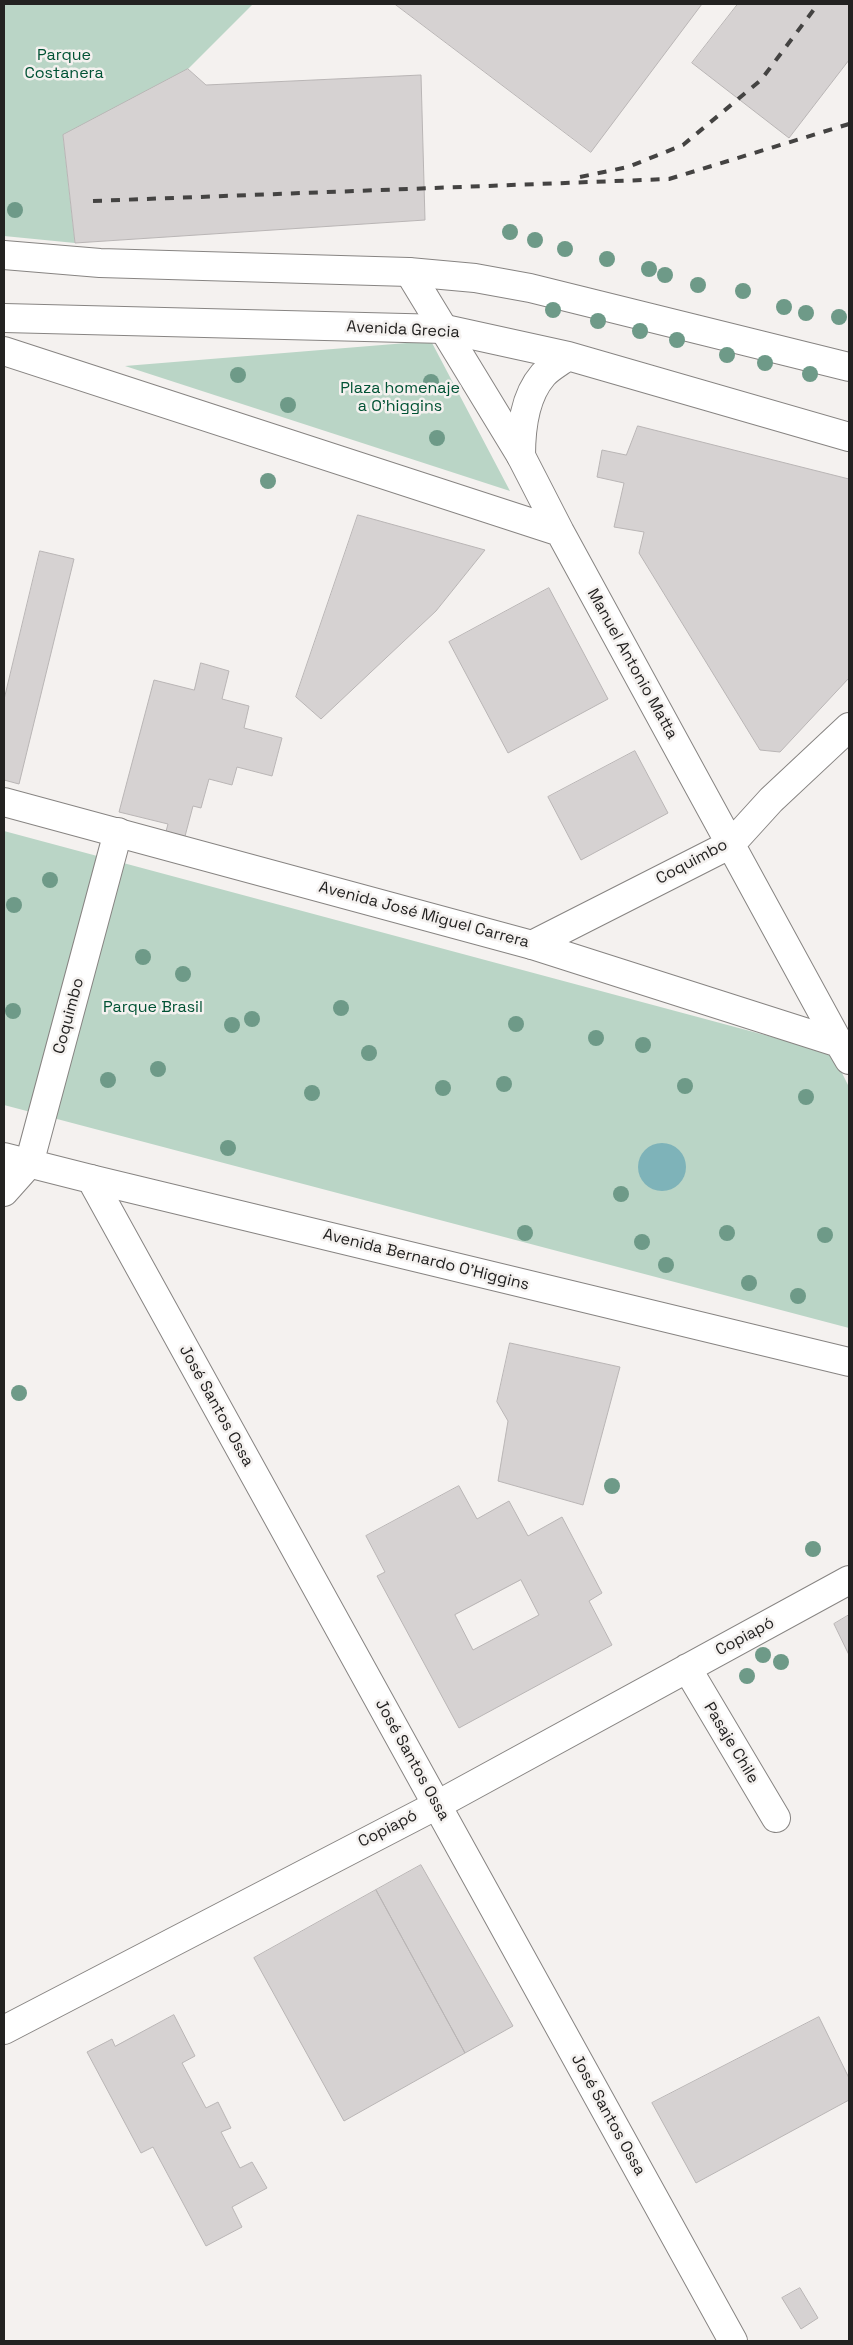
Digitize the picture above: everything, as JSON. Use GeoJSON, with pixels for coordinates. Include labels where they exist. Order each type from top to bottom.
{"type":"FeatureCollection","features":[{"type":"Feature","properties":{"kind":"main road"},"geometry":{"type":"LineString","coordinates":[[4,255],[100,263],[409,272],[475,278],[530,288],[849,368]]}},
{"type":"Feature","properties":{"kind":"main road","name":"Manuel Antonio Matta"},"geometry":{"type":"LineString","coordinates":[[409,272],[521,456],[560,532],[844,1051]]}},
{"type":"Feature","properties":{"kind":"main road","name":"Avenida Grecia"},"geometry":{"type":"LineString","coordinates":[[4,318],[445,329],[568,356],[849,437]]}},
{"type":"Feature","properties":{"kind":"main road"},"geometry":{"type":"LineString","coordinates":[[4,351],[560,532]]}},
{"type":"Feature","properties":{"kind":"main road"},"geometry":{"type":"LineString","coordinates":[[521,456],[522,425],[530,399],[543,375],[568,356]]}},
{"type":"Feature","properties":{"kind":"main road","name":"Coquimbo"},"geometry":{"type":"LineString","coordinates":[[532,945],[730,844],[771,800],[849,727]]}},
{"type":"Feature","properties":{"kind":"main road","name":"Avenida José Miguel Carrera"},"geometry":{"type":"LineString","coordinates":[[4,802],[532,945],[844,1051]]}},
{"type":"Feature","properties":{"kind":"main road","name":"Coquimbo"},"geometry":{"type":"LineString","coordinates":[[4,1192],[16,1161],[118,832]]}},
{"type":"Feature","properties":{"kind":"main road","name":"Avenida Bernardo O'Higgins"},"geometry":{"type":"LineString","coordinates":[[16,1161],[849,1362]]}},
{"type":"Feature","properties":{"kind":"main road","name":"José Santos Ossa"},"geometry":{"type":"LineString","coordinates":[[91,1179],[733,2341]]}},
{"type":"Feature","properties":{"kind":"main road","name":"Copiapó"},"geometry":{"type":"LineString","coordinates":[[4,2030],[436,1805],[849,1580]]}},
{"type":"Feature","properties":{"kind":"main road","name":"Pasaje Chile"},"geometry":{"type":"LineString","coordinates":[[687,1668],[776,1818]]}},
{"type":"Feature","properties":{"kind":"green space","name":"Parque Costanera"},"geometry":{"type":"Polygon","coordinates":[[[4,4],[252,5],[188,69],[63,135],[75,243],[4,236],[4,4]]]}},
{"type":"Feature","properties":{"kind":"green space","name":"Plaza homenaje a O'higgins"},"geometry":{"type":"Polygon","coordinates":[[[431,341],[510,491],[125,366],[431,341]]]}},
{"type":"Feature","properties":{"kind":"green space","name":"Parque Brasil"},"geometry":{"type":"Polygon","coordinates":[[[4,831],[832,1053],[849,1087],[849,1328],[4,1105],[4,831]]]}},
{"type":"Feature","properties":{"kind":"water"},"geometry":{"type":"Polygon","coordinates":[[[662,1143],[671,1145],[679,1150],[684,1158],[686,1167],[684,1176],[679,1184],[671,1189],[662,1191],[653,1189],[645,1184],[640,1176],[638,1167],[640,1158],[645,1150],[653,1145],[662,1143]]]}},
{"type":"Feature","properties":{"kind":"building"},"geometry":{"type":"Polygon","coordinates":[[[395,4],[702,4],[591,152],[395,4]]]}},
{"type":"Feature","properties":{"kind":"building"},"geometry":{"type":"Polygon","coordinates":[[[738,4],[849,4],[849,60],[789,138],[692,63],[738,4]]]}},
{"type":"Feature","properties":{"kind":"building"},"geometry":{"type":"Polygon","coordinates":[[[188,69],[206,85],[421,75],[425,220],[75,243],[63,135],[188,69]]]}},
{"type":"Feature","properties":{"kind":"building"},"geometry":{"type":"Polygon","coordinates":[[[638,426],[849,479],[849,678],[780,752],[760,750],[639,553],[644,532],[614,527],[624,483],[597,477],[602,450],[626,455],[638,426]]]}},
{"type":"Feature","properties":{"kind":"building"},"geometry":{"type":"Polygon","coordinates":[[[358,515],[485,550],[436,611],[321,719],[296,697],[358,515]]]}},
{"type":"Feature","properties":{"kind":"building"},"geometry":{"type":"Polygon","coordinates":[[[40,551],[74,559],[19,784],[4,780],[4,700],[40,551]]]}},
{"type":"Feature","properties":{"kind":"building"},"geometry":{"type":"Polygon","coordinates":[[[549,588],[608,699],[508,753],[449,642],[549,588]]]}},
{"type":"Feature","properties":{"kind":"building"},"geometry":{"type":"Polygon","coordinates":[[[201,663],[229,671],[222,699],[249,706],[244,728],[282,738],[272,776],[237,767],[232,785],[209,779],[201,808],[193,806],[184,840],[165,835],[168,824],[119,812],[154,680],[194,690],[201,663]]]}},
{"type":"Feature","properties":{"kind":"building"},"geometry":{"type":"Polygon","coordinates":[[[635,751],[668,813],[581,860],[548,797],[635,751]]]}},
{"type":"Feature","properties":{"kind":"building"},"geometry":{"type":"Polygon","coordinates":[[[510,1343],[620,1367],[583,1505],[498,1481],[508,1421],[497,1402],[510,1343]]]}},
{"type":"Feature","properties":{"kind":"building"},"geometry":{"type":"Polygon","coordinates":[[[459,1486],[477,1519],[509,1501],[528,1536],[562,1517],[602,1593],[589,1601],[612,1645],[459,1728],[377,1576],[385,1572],[366,1536],[459,1486]],[[521,1580],[455,1615],[473,1650],[539,1615],[521,1580]]]}},
{"type":"Feature","properties":{"kind":"building"},"geometry":{"type":"Polygon","coordinates":[[[849,1615],[849,1655],[834,1624],[849,1615]]]}},
{"type":"Feature","properties":{"kind":"building"},"geometry":{"type":"Polygon","coordinates":[[[421,1865],[513,2026],[465,2053],[376,1890],[421,1865]]]}},
{"type":"Feature","properties":{"kind":"building"},"geometry":{"type":"Polygon","coordinates":[[[376,1890],[465,2053],[344,2121],[254,1958],[376,1890]]]}},
{"type":"Feature","properties":{"kind":"building"},"geometry":{"type":"Polygon","coordinates":[[[174,2015],[195,2056],[182,2063],[206,2108],[218,2102],[231,2128],[221,2132],[240,2168],[252,2162],[267,2188],[232,2207],[242,2227],[206,2246],[153,2147],[141,2153],[87,2052],[112,2039],[115,2046],[174,2015]]]}},
{"type":"Feature","properties":{"kind":"building"},"geometry":{"type":"Polygon","coordinates":[[[819,2017],[849,2078],[849,2100],[696,2183],[652,2103],[819,2017]]]}},
{"type":"Feature","properties":{"kind":"building"},"geometry":{"type":"Polygon","coordinates":[[[800,2288],[818,2318],[801,2329],[782,2298],[800,2288]]]}},
{"type":"Feature","properties":{"kind":"railway"},"geometry":{"type":"LineString","coordinates":[[580,177],[628,167],[683,145],[761,80],[818,4]]}},
{"type":"Feature","properties":{"kind":"railway"},"geometry":{"type":"LineString","coordinates":[[93,201],[669,179],[849,124]]}}]}
